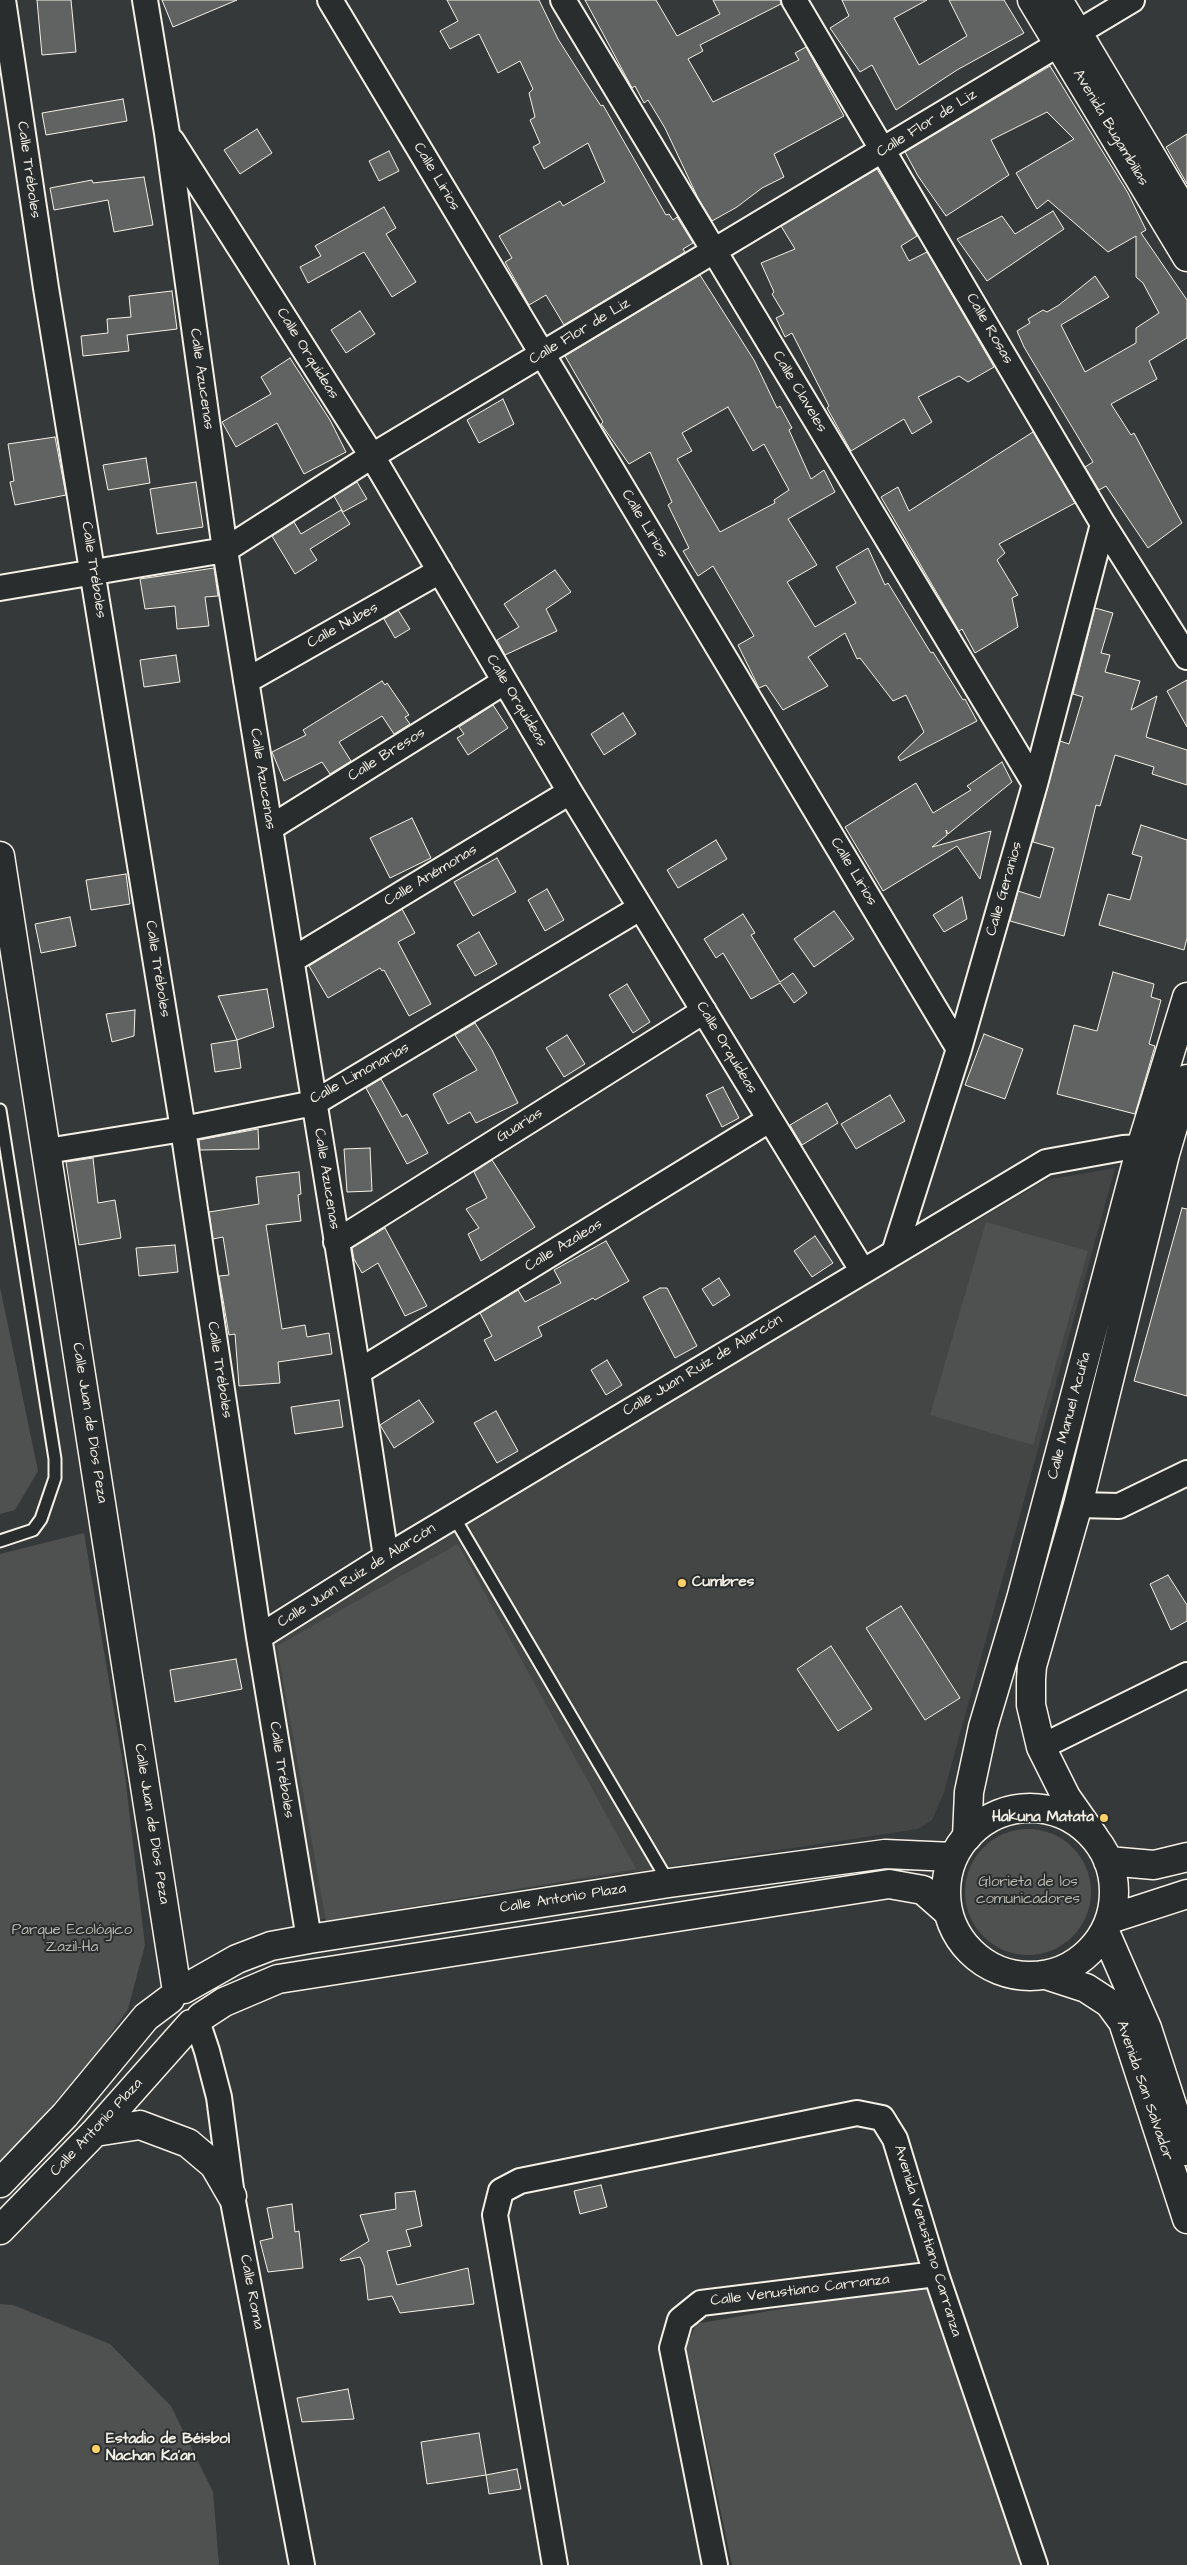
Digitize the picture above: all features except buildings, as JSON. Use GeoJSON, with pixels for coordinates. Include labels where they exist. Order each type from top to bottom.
{"type":"FeatureCollection","features":[{"type":"Feature","properties":{"kind":"main road","name":"Avenida Bugambilias"},"geometry":{"type":"LineString","coordinates":[[1032,0],[1068,38],[1187,216]]}},
{"type":"Feature","properties":{"kind":"main road","name":"Avenida Bugambilias"},"geometry":{"type":"LineString","coordinates":[[1058,0],[1068,38],[1187,257]]}},
{"type":"Feature","properties":{"kind":"main road","name":"Calle Juan de Dios Peza"},"geometry":{"type":"LineString","coordinates":[[0,856],[177,1993]]}},
{"type":"Feature","properties":{"kind":"main road","name":"Calle Manuel Acuña"},"geometry":{"type":"LineString","coordinates":[[1094,1837],[1066,1797],[1041,1747],[1031,1705],[1032,1666],[1078,1504],[1187,997]]}},
{"type":"Feature","properties":{"kind":"main road","name":"Calle Manuel Acuña"},"geometry":{"type":"LineString","coordinates":[[960,1847],[969,1792],[983,1727],[1153,1150],[1187,1079]]}},
{"type":"Feature","properties":{"kind":"main road"},"geometry":{"type":"LineString","coordinates":[[1042,1808],[1070,1818],[1094,1837],[1108,1861],[1113,1880],[1114,1900],[1107,1925],[1090,1952],[1069,1967],[1046,1975],[1020,1976],[996,1969],[981,1960],[957,1936],[948,1912],[946,1883],[960,1847],[985,1821],[1012,1810],[1042,1808]]}},
{"type":"Feature","properties":{"kind":"main road","name":"Calle Antonio Plaza"},"geometry":{"type":"LineString","coordinates":[[0,2183],[65,2115],[146,2017],[177,1993],[237,1959],[271,1946],[669,1883],[885,1854],[960,1847]]}},
{"type":"Feature","properties":{"kind":"main road"},"geometry":{"type":"LineString","coordinates":[[1108,1861],[1154,1865],[1187,1858]]}},
{"type":"Feature","properties":{"kind":"main road","name":"Calle Antonio Plaza"},"geometry":{"type":"LineString","coordinates":[[0,2230],[95,2132],[196,2021],[233,1997],[278,1979],[889,1884],[923,1890],[948,1912]]}},
{"type":"Feature","properties":{"kind":"main road"},"geometry":{"type":"LineString","coordinates":[[1107,1925],[1187,1894]]}},
{"type":"Feature","properties":{"kind":"main road","name":"Avenida San Salvador"},"geometry":{"type":"LineString","coordinates":[[1107,1925],[1147,2028],[1187,2151]]}},
{"type":"Feature","properties":{"kind":"main road","name":"Avenida San Salvador"},"geometry":{"type":"LineString","coordinates":[[1046,1975],[1086,1988],[1108,2003],[1123,2022],[1187,2219]]}},
{"type":"Feature","properties":{"kind":"main road"},"geometry":{"type":"LineString","coordinates":[[177,1993],[195,1991],[203,2000],[204,2006],[196,2021]]}},
{"type":"Feature","properties":{"kind":"main road"},"geometry":{"type":"LineString","coordinates":[[95,2132],[140,2126],[188,2143],[214,2165],[232,2196]]}},
{"type":"Feature","properties":{"kind":"street","name":"Calle Tréboles"},"geometry":{"type":"LineString","coordinates":[[3,0],[46,288],[183,1129],[259,1637],[309,1939]]}},
{"type":"Feature","properties":{"kind":"street","name":"Calle Azucenas"},"geometry":{"type":"LineString","coordinates":[[145,0],[167,133],[225,550],[358,1372],[386,1557]]}},
{"type":"Feature","properties":{"kind":"street","name":"Calle Lirios"},"geometry":{"type":"LineString","coordinates":[[330,0],[958,1049]]}},
{"type":"Feature","properties":{"kind":"street","name":"Calle Claveles"},"geometry":{"type":"LineString","coordinates":[[563,0],[1035,784]]}},
{"type":"Feature","properties":{"kind":"street","name":"Calle Rosas"},"geometry":{"type":"LineString","coordinates":[[794,0],[1103,524],[1187,657]]}},
{"type":"Feature","properties":{"kind":"street","name":"Calle Flor de Liz"},"geometry":{"type":"LineString","coordinates":[[0,588],[225,550],[372,456],[1132,0]]}},
{"type":"Feature","properties":{"kind":"street","name":"Calle Orquídeas"},"geometry":{"type":"LineString","coordinates":[[167,133],[372,456],[570,792],[862,1270]]}},
{"type":"Feature","properties":{"kind":"street","name":"Calle Geranios"},"geometry":{"type":"LineString","coordinates":[[896,1250],[958,1049],[1035,784],[1103,524]]}},
{"type":"Feature","properties":{"kind":"street","name":"Calle Nubes"},"geometry":{"type":"LineString","coordinates":[[246,681],[440,571]]}},
{"type":"Feature","properties":{"kind":"street","name":"Calle Bresos"},"geometry":{"type":"LineString","coordinates":[[270,828],[504,682]]}},
{"type":"Feature","properties":{"kind":"street","name":"Calle Anémonas"},"geometry":{"type":"LineString","coordinates":[[292,960],[570,792]]}},
{"type":"Feature","properties":{"kind":"street","name":"Calle Limonarias"},"geometry":{"type":"LineString","coordinates":[[47,1151],[183,1129],[314,1103],[640,908]]}},
{"type":"Feature","properties":{"kind":"street","name":"Guarias"},"geometry":{"type":"LineString","coordinates":[[336,1242],[704,1011]]}},
{"type":"Feature","properties":{"kind":"street","name":"Calle Azaleas"},"geometry":{"type":"LineString","coordinates":[[358,1372],[769,1120]]}},
{"type":"Feature","properties":{"kind":"street","name":"Calle Juan Ruíz de Alarcón"},"geometry":{"type":"LineString","coordinates":[[259,1637],[386,1557],[862,1270],[1046,1162],[1123,1148],[1153,1150]]}},
{"type":"Feature","properties":{"kind":"street"},"geometry":{"type":"LineString","coordinates":[[1078,1504],[1119,1506],[1187,1473]]}},
{"type":"Feature","properties":{"kind":"street"},"geometry":{"type":"LineString","coordinates":[[1041,1747],[1187,1675]]}},
{"type":"Feature","properties":{"kind":"street","name":"Calle Roma"},"geometry":{"type":"LineString","coordinates":[[196,2021],[208,2051],[219,2097],[232,2196],[302,2565]]}},
{"type":"Feature","properties":{"kind":"street","name":"Avenida Venustiano Carranza"},"geometry":{"type":"LineString","coordinates":[[555,2565],[495,2216],[501,2191],[520,2181],[857,2113],[882,2118],[895,2139],[936,2274],[1035,2565]]}},
{"type":"Feature","properties":{"kind":"street","name":"Calle Venustiano Carranza"},"geometry":{"type":"LineString","coordinates":[[715,2565],[672,2348],[680,2320],[701,2302],[936,2274]]}},
{"type":"Feature","properties":{"kind":"lane"},"geometry":{"type":"LineString","coordinates":[[0,1110],[55,1459],[55,1478],[42,1519],[33,1530],[0,1541]]}},
{"type":"Feature","properties":{"kind":"lane"},"geometry":{"type":"LineString","coordinates":[[454,1517],[669,1883]]}},
{"type":"Feature","properties":{"kind":"shaded area","name":"Cumbres"},"geometry":{"type":"Polygon","coordinates":[[[1115,1168],[944,1792],[932,1820],[918,1829],[316,1920],[268,1639],[1046,1180],[1115,1168]]]}},
{"type":"Feature","properties":{"kind":"green space"},"geometry":{"type":"Polygon","coordinates":[[[986,1222],[1088,1251],[1033,1445],[930,1415],[986,1222]]]}},
{"type":"Feature","properties":{"kind":"green space"},"geometry":{"type":"Polygon","coordinates":[[[0,1287],[38,1471],[15,1510],[0,1514],[0,1287]]]}},
{"type":"Feature","properties":{"kind":"green space","name":"Parque Ecológico Zazil-Ha"},"geometry":{"type":"Polygon","coordinates":[[[84,1533],[125,1776],[145,1945],[128,2009],[103,2045],[15,2149],[0,2160],[0,1554],[84,1533]]]}},
{"type":"Feature","properties":{"kind":"green space"},"geometry":{"type":"Polygon","coordinates":[[[458,1544],[636,1869],[326,1921],[277,1646],[458,1544]]]}},
{"type":"Feature","properties":{"kind":"green space","name":"Glorieta de los comunicadores"},"geometry":{"type":"Polygon","coordinates":[[[1028,1829],[1052,1834],[1063,1839],[1073,1847],[1081,1857],[1086,1868],[1091,1892],[1086,1916],[1081,1927],[1073,1937],[1063,1945],[1052,1950],[1028,1955],[1004,1950],[993,1945],[983,1937],[975,1927],[970,1916],[965,1892],[970,1868],[975,1857],[983,1847],[993,1839],[1004,1834],[1028,1829]]]}},
{"type":"Feature","properties":{"kind":"green space"},"geometry":{"type":"Polygon","coordinates":[[[931,2282],[1023,2565],[732,2565],[686,2347],[696,2324],[931,2282]]]}},
{"type":"Feature","properties":{"kind":"green space","name":"Estadio de Béisbol Nachan Ka'an"},"geometry":{"type":"Polygon","coordinates":[[[0,2304],[13,2305],[110,2344],[171,2406],[213,2492],[219,2565],[0,2565],[0,2304]]]}},
{"type":"Feature","properties":{"kind":"place","name":"Cumbres"},"geometry":{"type":"Point","coordinates":[682,1583]}},
{"type":"Feature","properties":{"kind":"place","name":"Hakuna Matata"},"geometry":{"type":"Point","coordinates":[1104,1818]}},
{"type":"Feature","properties":{"kind":"place","name":"Estadio de Béisbol Nachan Ka'an"},"geometry":{"type":"Point","coordinates":[96,2449]}}]}
